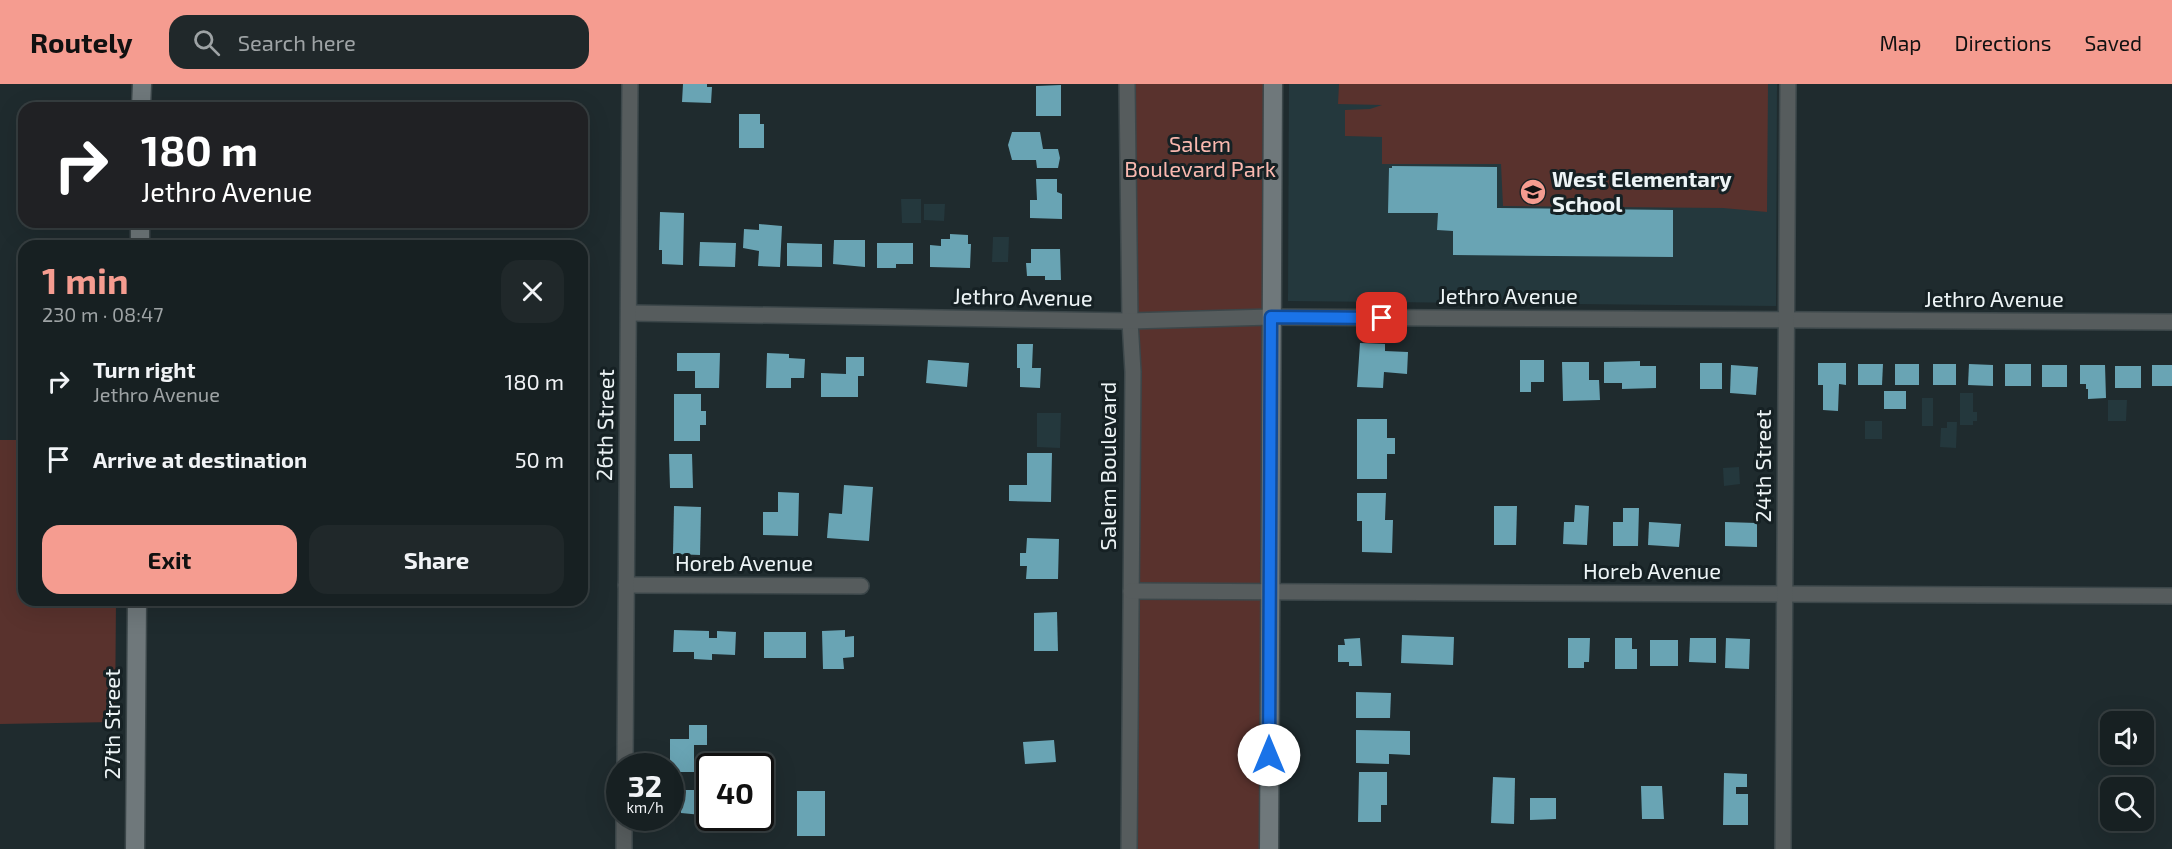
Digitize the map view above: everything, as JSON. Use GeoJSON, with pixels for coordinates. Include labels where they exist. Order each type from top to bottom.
{"type":"FeatureCollection","features":[{"type":"Feature","properties":{"kind":"street"},"geometry":{"type":"LineString","coordinates":[[141,102],[142,84]]}},
{"type":"Feature","properties":{"kind":"street","name":"26th Street"},"geometry":{"type":"LineString","coordinates":[[625,753],[630,84]]}},
{"type":"Feature","properties":{"kind":"street","name":"Salem Boulevard"},"geometry":{"type":"LineString","coordinates":[[1128,84],[1130,321],[1133,372],[1129,849]]}},
{"type":"Feature","properties":{"kind":"street"},"geometry":{"type":"LineString","coordinates":[[1269,849],[1273,84]]}},
{"type":"Feature","properties":{"kind":"street","name":"24th Street"},"geometry":{"type":"LineString","coordinates":[[1783,849],[1788,84]]}},
{"type":"Feature","properties":{"kind":"street","name":"Jethro Avenue"},"geometry":{"type":"LineString","coordinates":[[629,313],[1130,321],[1271,317],[2172,322]]}},
{"type":"Feature","properties":{"kind":"street","name":"Horeb Avenue"},"geometry":{"type":"LineString","coordinates":[[626,585],[861,586]]}},
{"type":"Feature","properties":{"kind":"street","name":"Horeb Avenue"},"geometry":{"type":"LineString","coordinates":[[1131,591],[2172,596]]}},
{"type":"Feature","properties":{"kind":"street","name":"27th Street"},"geometry":{"type":"LineString","coordinates":[[135,849],[137,606]]}},
{"type":"Feature","properties":{"kind":"street"},"geometry":{"type":"LineString","coordinates":[[624,831],[624,849]]}},
{"type":"Feature","properties":{"kind":"shaded area","name":"West Elementary School"},"geometry":{"type":"Polygon","coordinates":[[[1289,84],[1777,84],[1776,306],[1288,301],[1289,84]]]}},
{"type":"Feature","properties":{"kind":"shaded area"},"geometry":{"type":"Polygon","coordinates":[[[901,199],[921,199],[921,223],[902,223],[901,199]]]}},
{"type":"Feature","properties":{"kind":"shaded area"},"geometry":{"type":"Polygon","coordinates":[[[924,204],[945,204],[944,221],[924,220],[924,204]]]}},
{"type":"Feature","properties":{"kind":"shaded area"},"geometry":{"type":"Polygon","coordinates":[[[993,237],[1009,237],[1008,262],[992,262],[993,237]]]}},
{"type":"Feature","properties":{"kind":"shaded area"},"geometry":{"type":"Polygon","coordinates":[[[1960,393],[1973,393],[1973,412],[1977,412],[1977,421],[1973,421],[1973,425],[1960,425],[1960,393]]]}},
{"type":"Feature","properties":{"kind":"shaded area"},"geometry":{"type":"Polygon","coordinates":[[[1922,398],[1933,398],[1933,426],[1922,426],[1922,398]]]}},
{"type":"Feature","properties":{"kind":"shaded area"},"geometry":{"type":"Polygon","coordinates":[[[2108,400],[2127,400],[2126,421],[2108,421],[2108,400]]]}},
{"type":"Feature","properties":{"kind":"shaded area"},"geometry":{"type":"Polygon","coordinates":[[[1037,413],[1061,413],[1060,448],[1037,447],[1037,413]]]}},
{"type":"Feature","properties":{"kind":"shaded area"},"geometry":{"type":"Polygon","coordinates":[[[1865,421],[1882,421],[1882,439],[1865,439],[1865,421]]]}},
{"type":"Feature","properties":{"kind":"shaded area"},"geometry":{"type":"Polygon","coordinates":[[[1947,422],[1957,422],[1956,448],[1940,447],[1941,428],[1947,428],[1947,422]]]}},
{"type":"Feature","properties":{"kind":"shaded area"},"geometry":{"type":"Polygon","coordinates":[[[1739,467],[1740,484],[1724,486],[1723,468],[1739,467]]]}},
{"type":"Feature","properties":{"kind":"green space","name":"Salem Boulevard Park"},"geometry":{"type":"Polygon","coordinates":[[[1127,84],[1272,84],[1269,849],[1127,849],[1127,84]]]}},
{"type":"Feature","properties":{"kind":"green space"},"geometry":{"type":"Polygon","coordinates":[[[1339,84],[1768,84],[1767,212],[1723,208],[1503,206],[1501,164],[1382,164],[1382,137],[1345,136],[1345,110],[1370,109],[1382,105],[1338,104],[1339,84]]]}},
{"type":"Feature","properties":{"kind":"green space"},"geometry":{"type":"Polygon","coordinates":[[[0,440],[18,440],[18,606],[116,606],[115,722],[0,724],[0,440]]]}},
{"type":"Feature","properties":{"kind":"building"},"geometry":{"type":"Polygon","coordinates":[[[683,84],[707,84],[707,87],[712,87],[711,103],[682,102],[683,84]]]}},
{"type":"Feature","properties":{"kind":"building"},"geometry":{"type":"Polygon","coordinates":[[[1061,85],[1061,116],[1036,116],[1036,86],[1061,85]]]}},
{"type":"Feature","properties":{"kind":"building"},"geometry":{"type":"Polygon","coordinates":[[[739,114],[760,114],[760,124],[764,124],[764,148],[739,148],[739,114]]]}},
{"type":"Feature","properties":{"kind":"building"},"geometry":{"type":"Polygon","coordinates":[[[1012,132],[1040,132],[1043,149],[1058,149],[1060,158],[1058,168],[1037,168],[1036,160],[1012,160],[1008,145],[1012,132]]]}},
{"type":"Feature","properties":{"kind":"building"},"geometry":{"type":"Polygon","coordinates":[[[1392,166],[1497,167],[1497,208],[1673,210],[1673,257],[1453,255],[1453,231],[1437,230],[1438,213],[1388,213],[1389,168],[1392,166]]]}},
{"type":"Feature","properties":{"kind":"building"},"geometry":{"type":"Polygon","coordinates":[[[1036,179],[1057,179],[1057,192],[1062,194],[1062,219],[1030,218],[1030,200],[1037,200],[1036,179]]]}},
{"type":"Feature","properties":{"kind":"building"},"geometry":{"type":"Polygon","coordinates":[[[660,212],[684,213],[683,265],[662,264],[662,250],[659,250],[660,212]]]}},
{"type":"Feature","properties":{"kind":"building"},"geometry":{"type":"Polygon","coordinates":[[[759,224],[782,226],[780,267],[758,266],[759,251],[743,248],[744,229],[759,230],[759,224]]]}},
{"type":"Feature","properties":{"kind":"building"},"geometry":{"type":"Polygon","coordinates":[[[950,234],[968,235],[968,244],[971,244],[970,268],[930,267],[930,245],[941,246],[941,239],[950,239],[950,234]]]}},
{"type":"Feature","properties":{"kind":"building"},"geometry":{"type":"Polygon","coordinates":[[[834,240],[865,240],[865,267],[833,264],[834,240]]]}},
{"type":"Feature","properties":{"kind":"building"},"geometry":{"type":"Polygon","coordinates":[[[700,242],[736,243],[735,267],[699,266],[700,242]]]}},
{"type":"Feature","properties":{"kind":"building"},"geometry":{"type":"Polygon","coordinates":[[[787,243],[822,244],[822,267],[787,266],[787,243]]]}},
{"type":"Feature","properties":{"kind":"building"},"geometry":{"type":"Polygon","coordinates":[[[877,243],[913,243],[913,264],[896,264],[896,268],[877,268],[877,243]]]}},
{"type":"Feature","properties":{"kind":"building"},"geometry":{"type":"Polygon","coordinates":[[[1031,249],[1060,249],[1061,280],[1045,280],[1045,276],[1027,276],[1026,263],[1031,263],[1031,249]]]}},
{"type":"Feature","properties":{"kind":"building"},"geometry":{"type":"Polygon","coordinates":[[[1360,343],[1385,344],[1385,351],[1408,352],[1407,374],[1384,372],[1383,388],[1357,387],[1360,343]]]}},
{"type":"Feature","properties":{"kind":"building"},"geometry":{"type":"Polygon","coordinates":[[[1017,344],[1033,344],[1032,368],[1041,368],[1040,388],[1020,387],[1017,344]]]}},
{"type":"Feature","properties":{"kind":"building"},"geometry":{"type":"Polygon","coordinates":[[[677,353],[720,353],[719,388],[695,388],[695,371],[677,371],[677,353]]]}},
{"type":"Feature","properties":{"kind":"building"},"geometry":{"type":"Polygon","coordinates":[[[767,353],[789,354],[789,358],[805,359],[804,378],[791,378],[791,388],[766,388],[767,353]]]}},
{"type":"Feature","properties":{"kind":"building"},"geometry":{"type":"Polygon","coordinates":[[[846,357],[864,357],[864,376],[858,376],[858,397],[821,397],[821,373],[846,374],[846,357]]]}},
{"type":"Feature","properties":{"kind":"building"},"geometry":{"type":"Polygon","coordinates":[[[928,360],[969,363],[967,387],[926,383],[928,360]]]}},
{"type":"Feature","properties":{"kind":"building"},"geometry":{"type":"Polygon","coordinates":[[[1520,360],[1544,360],[1544,382],[1531,382],[1531,392],[1520,392],[1520,360]]]}},
{"type":"Feature","properties":{"kind":"building"},"geometry":{"type":"Polygon","coordinates":[[[1640,361],[1640,366],[1656,366],[1656,388],[1622,389],[1622,383],[1604,383],[1604,362],[1640,361]]]}},
{"type":"Feature","properties":{"kind":"building"},"geometry":{"type":"Polygon","coordinates":[[[1562,362],[1589,362],[1589,380],[1599,380],[1600,400],[1563,401],[1562,362]]]}},
{"type":"Feature","properties":{"kind":"building"},"geometry":{"type":"Polygon","coordinates":[[[1700,363],[1722,363],[1722,389],[1700,389],[1700,363]]]}},
{"type":"Feature","properties":{"kind":"building"},"geometry":{"type":"Polygon","coordinates":[[[1818,363],[1846,363],[1846,385],[1839,384],[1838,411],[1823,410],[1823,385],[1818,385],[1818,363]]]}},
{"type":"Feature","properties":{"kind":"building"},"geometry":{"type":"Polygon","coordinates":[[[1858,364],[1883,364],[1882,385],[1858,385],[1858,364]]]}},
{"type":"Feature","properties":{"kind":"building"},"geometry":{"type":"Polygon","coordinates":[[[1895,364],[1919,364],[1919,385],[1895,385],[1895,364]]]}},
{"type":"Feature","properties":{"kind":"building"},"geometry":{"type":"Polygon","coordinates":[[[1933,364],[1956,364],[1956,385],[1933,385],[1933,364]]]}},
{"type":"Feature","properties":{"kind":"building"},"geometry":{"type":"Polygon","coordinates":[[[1969,364],[1993,365],[1993,386],[1968,385],[1969,364]]]}},
{"type":"Feature","properties":{"kind":"building"},"geometry":{"type":"Polygon","coordinates":[[[2005,364],[2031,364],[2031,386],[2005,386],[2005,364]]]}},
{"type":"Feature","properties":{"kind":"building"},"geometry":{"type":"Polygon","coordinates":[[[1731,365],[1758,367],[1756,395],[1730,393],[1731,365]]]}},
{"type":"Feature","properties":{"kind":"building"},"geometry":{"type":"Polygon","coordinates":[[[2042,365],[2067,365],[2067,387],[2042,387],[2042,365]]]}},
{"type":"Feature","properties":{"kind":"building"},"geometry":{"type":"Polygon","coordinates":[[[2080,365],[2105,365],[2106,398],[2088,399],[2086,384],[2080,384],[2080,365]]]}},
{"type":"Feature","properties":{"kind":"building"},"geometry":{"type":"Polygon","coordinates":[[[2152,365],[2172,365],[2172,386],[2152,386],[2152,365]]]}},
{"type":"Feature","properties":{"kind":"building"},"geometry":{"type":"Polygon","coordinates":[[[2115,366],[2141,366],[2141,388],[2115,388],[2115,366]]]}},
{"type":"Feature","properties":{"kind":"building"},"geometry":{"type":"Polygon","coordinates":[[[1884,391],[1906,391],[1906,409],[1884,409],[1884,391]]]}},
{"type":"Feature","properties":{"kind":"building"},"geometry":{"type":"Polygon","coordinates":[[[674,394],[701,394],[701,411],[706,411],[706,425],[700,425],[700,441],[674,441],[674,394]]]}},
{"type":"Feature","properties":{"kind":"building"},"geometry":{"type":"Polygon","coordinates":[[[1357,419],[1387,419],[1387,438],[1395,438],[1395,454],[1387,454],[1387,479],[1357,479],[1357,419]]]}},
{"type":"Feature","properties":{"kind":"building"},"geometry":{"type":"Polygon","coordinates":[[[1027,453],[1052,453],[1051,502],[1009,501],[1009,485],[1027,485],[1027,453]]]}},
{"type":"Feature","properties":{"kind":"building"},"geometry":{"type":"Polygon","coordinates":[[[669,454],[692,454],[693,488],[670,488],[669,454]]]}},
{"type":"Feature","properties":{"kind":"building"},"geometry":{"type":"Polygon","coordinates":[[[844,485],[873,487],[869,541],[827,538],[829,513],[842,514],[844,485]]]}},
{"type":"Feature","properties":{"kind":"building"},"geometry":{"type":"Polygon","coordinates":[[[778,492],[799,493],[798,536],[763,535],[763,512],[778,512],[778,492]]]}},
{"type":"Feature","properties":{"kind":"building"},"geometry":{"type":"Polygon","coordinates":[[[1357,493],[1386,493],[1385,520],[1393,520],[1392,553],[1362,552],[1362,521],[1357,521],[1357,493]]]}},
{"type":"Feature","properties":{"kind":"building"},"geometry":{"type":"Polygon","coordinates":[[[1575,505],[1589,506],[1587,545],[1563,544],[1564,522],[1574,522],[1575,505]]]}},
{"type":"Feature","properties":{"kind":"building"},"geometry":{"type":"Polygon","coordinates":[[[674,506],[701,507],[700,555],[673,554],[674,506]]]}},
{"type":"Feature","properties":{"kind":"building"},"geometry":{"type":"Polygon","coordinates":[[[1494,506],[1517,506],[1516,545],[1494,545],[1494,506]]]}},
{"type":"Feature","properties":{"kind":"building"},"geometry":{"type":"Polygon","coordinates":[[[1623,508],[1639,508],[1638,546],[1613,546],[1613,522],[1623,522],[1623,508]]]}},
{"type":"Feature","properties":{"kind":"building"},"geometry":{"type":"Polygon","coordinates":[[[1649,522],[1681,524],[1679,547],[1648,545],[1649,522]]]}},
{"type":"Feature","properties":{"kind":"building"},"geometry":{"type":"Polygon","coordinates":[[[1725,522],[1757,523],[1757,547],[1725,546],[1725,522]]]}},
{"type":"Feature","properties":{"kind":"building"},"geometry":{"type":"Polygon","coordinates":[[[1027,538],[1059,539],[1058,579],[1026,579],[1027,566],[1020,566],[1020,553],[1026,553],[1027,538]]]}},
{"type":"Feature","properties":{"kind":"building"},"geometry":{"type":"Polygon","coordinates":[[[1057,612],[1058,651],[1034,651],[1034,613],[1057,612]]]}},
{"type":"Feature","properties":{"kind":"building"},"geometry":{"type":"Polygon","coordinates":[[[674,630],[709,631],[709,638],[717,638],[717,631],[736,632],[735,655],[712,654],[712,660],[694,659],[694,652],[673,652],[674,630]]]}},
{"type":"Feature","properties":{"kind":"building"},"geometry":{"type":"Polygon","coordinates":[[[845,630],[845,637],[854,636],[854,657],[843,658],[844,669],[823,669],[822,631],[845,630]]]}},
{"type":"Feature","properties":{"kind":"building"},"geometry":{"type":"Polygon","coordinates":[[[764,632],[806,632],[806,658],[764,658],[764,632]]]}},
{"type":"Feature","properties":{"kind":"building"},"geometry":{"type":"Polygon","coordinates":[[[1402,635],[1454,637],[1453,665],[1401,663],[1402,635]]]}},
{"type":"Feature","properties":{"kind":"building"},"geometry":{"type":"Polygon","coordinates":[[[1360,638],[1362,666],[1349,666],[1349,662],[1338,662],[1338,645],[1345,645],[1344,639],[1360,638]]]}},
{"type":"Feature","properties":{"kind":"building"},"geometry":{"type":"Polygon","coordinates":[[[1568,638],[1590,638],[1589,662],[1584,662],[1584,668],[1568,668],[1568,638]]]}},
{"type":"Feature","properties":{"kind":"building"},"geometry":{"type":"Polygon","coordinates":[[[1615,638],[1632,638],[1632,649],[1637,649],[1637,669],[1615,669],[1615,638]]]}},
{"type":"Feature","properties":{"kind":"building"},"geometry":{"type":"Polygon","coordinates":[[[1690,638],[1716,638],[1716,663],[1689,662],[1690,638]]]}},
{"type":"Feature","properties":{"kind":"building"},"geometry":{"type":"Polygon","coordinates":[[[1726,638],[1750,639],[1749,669],[1725,668],[1726,638]]]}},
{"type":"Feature","properties":{"kind":"building"},"geometry":{"type":"Polygon","coordinates":[[[1650,640],[1678,640],[1678,666],[1650,666],[1650,640]]]}},
{"type":"Feature","properties":{"kind":"building"},"geometry":{"type":"Polygon","coordinates":[[[1356,692],[1391,693],[1390,718],[1356,718],[1356,692]]]}},
{"type":"Feature","properties":{"kind":"building"},"geometry":{"type":"Polygon","coordinates":[[[689,725],[707,725],[707,745],[694,745],[694,772],[684,772],[684,753],[670,753],[670,739],[689,739],[689,725]]]}},
{"type":"Feature","properties":{"kind":"building"},"geometry":{"type":"Polygon","coordinates":[[[1356,730],[1410,731],[1410,755],[1389,754],[1389,764],[1356,763],[1356,730]]]}},
{"type":"Feature","properties":{"kind":"building"},"geometry":{"type":"Polygon","coordinates":[[[1054,740],[1056,762],[1025,764],[1023,742],[1054,740]]]}},
{"type":"Feature","properties":{"kind":"building"},"geometry":{"type":"Polygon","coordinates":[[[1359,772],[1387,772],[1387,805],[1381,805],[1381,822],[1358,822],[1359,772]]]}},
{"type":"Feature","properties":{"kind":"building"},"geometry":{"type":"Polygon","coordinates":[[[1724,773],[1747,774],[1747,787],[1736,787],[1736,794],[1748,794],[1748,825],[1723,825],[1724,773]]]}},
{"type":"Feature","properties":{"kind":"building"},"geometry":{"type":"Polygon","coordinates":[[[1493,777],[1515,778],[1514,824],[1491,823],[1493,777]]]}},
{"type":"Feature","properties":{"kind":"building"},"geometry":{"type":"Polygon","coordinates":[[[1641,786],[1662,786],[1664,819],[1642,819],[1641,786]]]}},
{"type":"Feature","properties":{"kind":"building"},"geometry":{"type":"Polygon","coordinates":[[[684,790],[696,790],[696,814],[684,813],[684,790]]]}},
{"type":"Feature","properties":{"kind":"building"},"geometry":{"type":"Polygon","coordinates":[[[797,791],[825,791],[825,836],[797,836],[797,791]]]}},
{"type":"Feature","properties":{"kind":"building"},"geometry":{"type":"Polygon","coordinates":[[[1530,798],[1556,798],[1556,819],[1530,820],[1530,798]]]}},
{"type":"Feature","properties":{"kind":"place","name":"West Elementary School"},"geometry":{"type":"Point","coordinates":[1533,192]}},
{"type":"Feature","properties":{"kind":"route"},"geometry":{"type":"LineString","coordinates":[[1269,755],[1271,317],[1382,318]]}}]}
